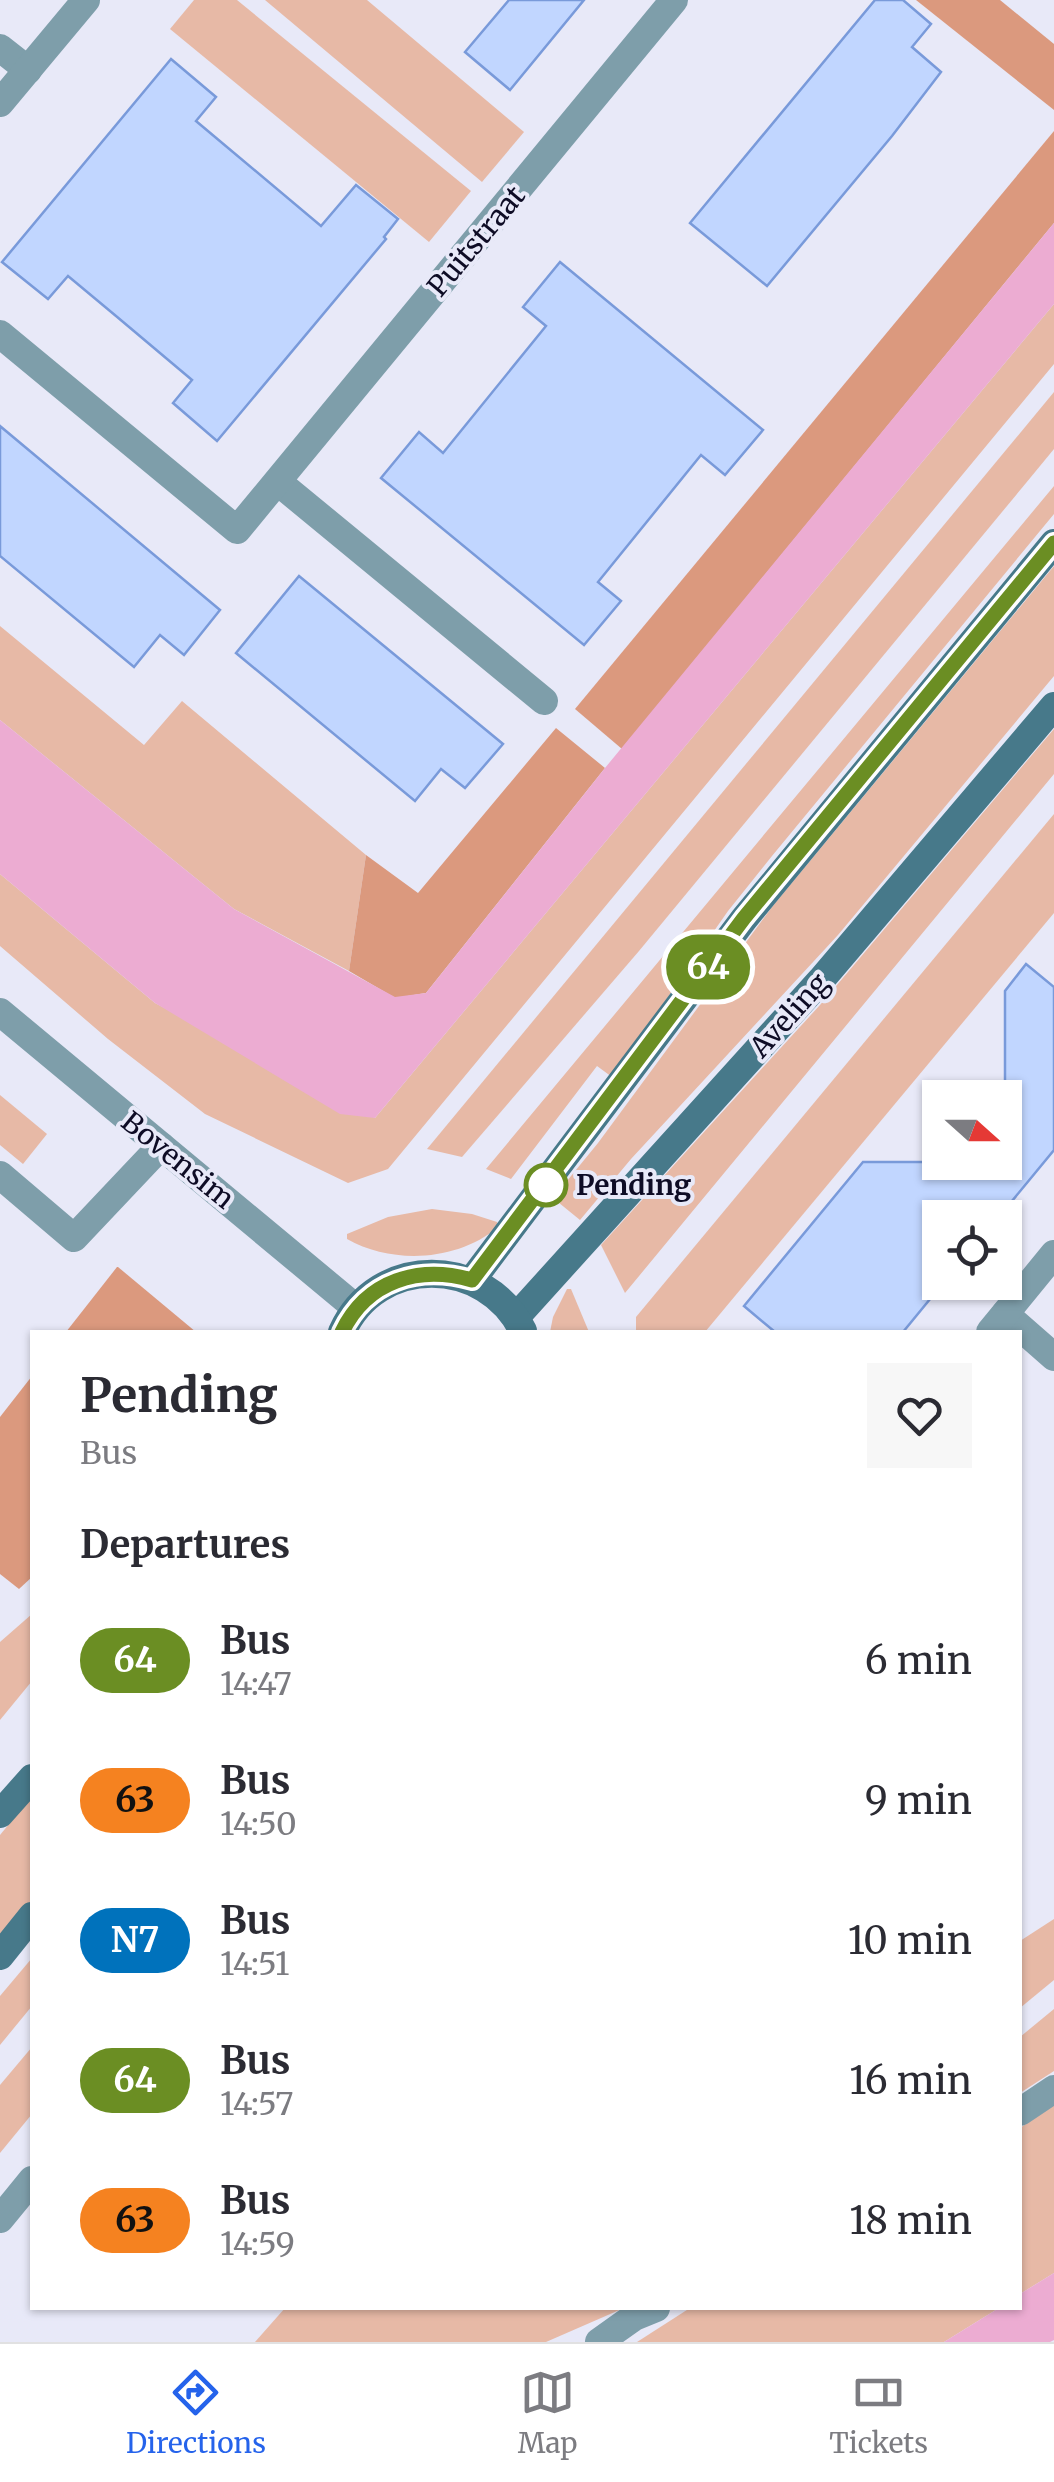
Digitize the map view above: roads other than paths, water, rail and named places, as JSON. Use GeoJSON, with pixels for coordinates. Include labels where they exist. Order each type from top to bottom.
{"type":"FeatureCollection","features":[{"type":"Feature","properties":{"kind":"main road"},"geometry":{"type":"LineString","coordinates":[[472,1280],[744,918],[1054,544]]}},
{"type":"Feature","properties":{"kind":"main road","name":"Aveling"},"geometry":{"type":"LineString","coordinates":[[520,1325],[822,980],[1054,706]]}},
{"type":"Feature","properties":{"kind":"main road"},"geometry":{"type":"LineString","coordinates":[[349,1320],[375,1291],[397,1278],[448,1273],[472,1280],[504,1302],[520,1325]]}},
{"type":"Feature","properties":{"kind":"main road"},"geometry":{"type":"LineString","coordinates":[[0,1814],[30,1780]]}},
{"type":"Feature","properties":{"kind":"main road"},"geometry":{"type":"LineString","coordinates":[[0,1956],[30,1918]]}},
{"type":"Feature","properties":{"kind":"street"},"geometry":{"type":"LineString","coordinates":[[0,104],[86,0]]}},
{"type":"Feature","properties":{"kind":"street","name":"Puitstraat"},"geometry":{"type":"LineString","coordinates":[[0,334],[237,530],[674,0]]}},
{"type":"Feature","properties":{"kind":"street"},"geometry":{"type":"LineString","coordinates":[[0,48],[28,70]]}},
{"type":"Feature","properties":{"kind":"street"},"geometry":{"type":"LineString","coordinates":[[278,482],[544,701]]}},
{"type":"Feature","properties":{"kind":"street","name":"Bovensim"},"geometry":{"type":"LineString","coordinates":[[0,1012],[161,1146],[349,1320]]}},
{"type":"Feature","properties":{"kind":"street"},"geometry":{"type":"LineString","coordinates":[[0,1176],[74,1238],[161,1146]]}},
{"type":"Feature","properties":{"kind":"street"},"geometry":{"type":"LineString","coordinates":[[997,1323],[1054,1254]]}},
{"type":"Feature","properties":{"kind":"street"},"geometry":{"type":"LineString","coordinates":[[1022,1338],[1054,1357]]}},
{"type":"Feature","properties":{"kind":"street"},"geometry":{"type":"LineString","coordinates":[[1022,2111],[1054,2089]]}},
{"type":"Feature","properties":{"kind":"street"},"geometry":{"type":"LineString","coordinates":[[0,2219],[30,2182]]}},
{"type":"Feature","properties":{"kind":"street"},"geometry":{"type":"LineString","coordinates":[[599,2342],[651,2310]]}},
{"type":"Feature","properties":{"kind":"place","name":"Pending"},"geometry":{"type":"Point","coordinates":[546,1185]}}]}
